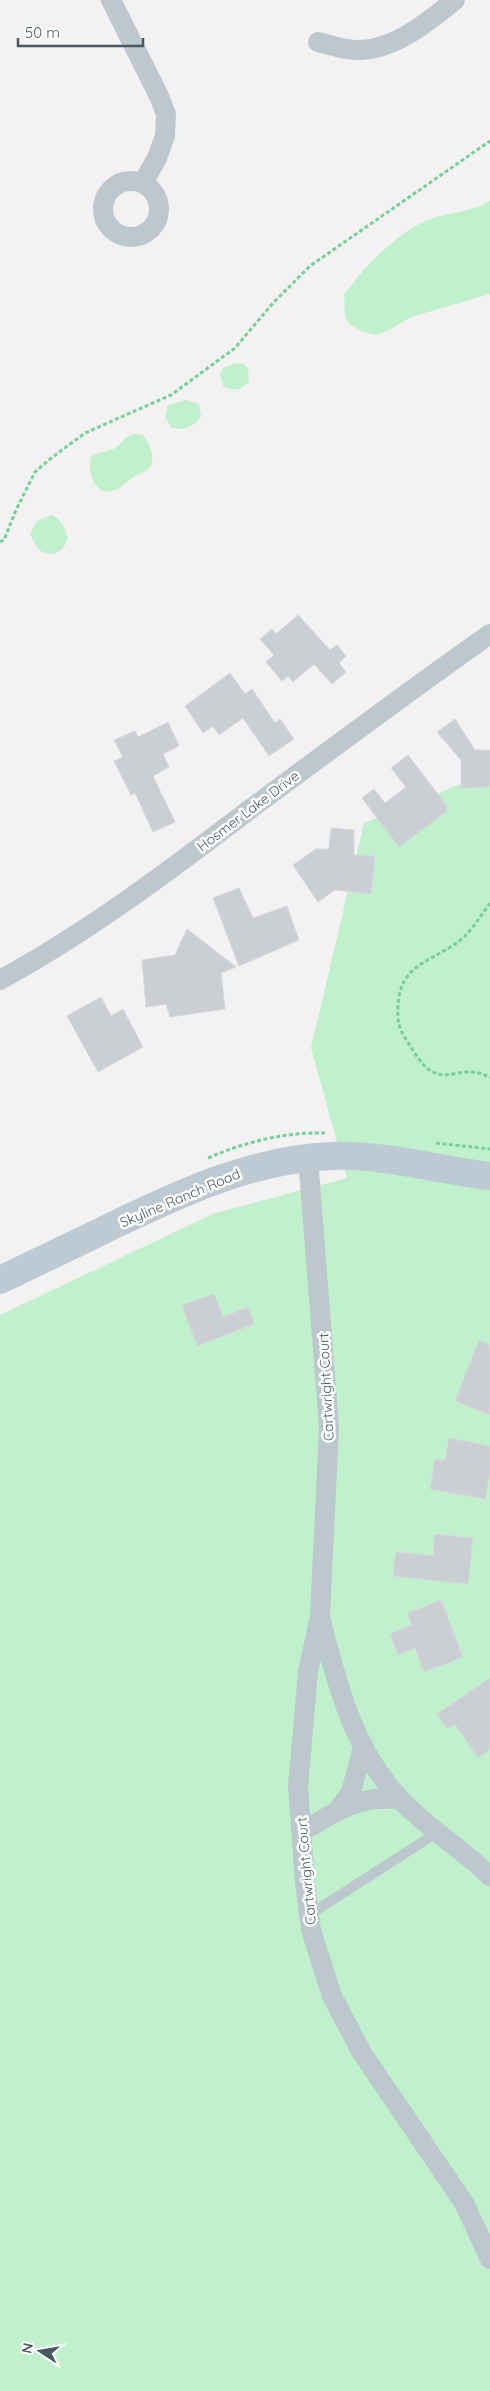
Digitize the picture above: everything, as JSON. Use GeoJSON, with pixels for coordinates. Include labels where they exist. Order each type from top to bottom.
{"type":"FeatureCollection","features":[{"type":"Feature","properties":{"kind":"street"},"geometry":{"type":"LineString","coordinates":[[111,0],[160,96],[166,114],[165,136],[157,158],[143,183]]}},
{"type":"Feature","properties":{"kind":"street"},"geometry":{"type":"LineString","coordinates":[[318,42],[356,50],[378,47],[402,37],[432,19],[455,0]]}},
{"type":"Feature","properties":{"kind":"street","name":"Hosmer Lake Drive"},"geometry":{"type":"LineString","coordinates":[[0,980],[31,963],[150,885],[365,724],[490,634]]}},
{"type":"Feature","properties":{"kind":"street","name":"Skyline Ranch Road"},"geometry":{"type":"LineString","coordinates":[[0,1280],[141,1212],[216,1179],[271,1163],[308,1158],[360,1157],[490,1176]]}},
{"type":"Feature","properties":{"kind":"street","name":"Cartwright Court"},"geometry":{"type":"LineString","coordinates":[[308,1158],[329,1427],[320,1617],[308,1672],[298,1787],[309,1915],[321,1964],[332,1996],[362,2053],[464,2203],[490,2259]]}},
{"type":"Feature","properties":{"kind":"street","name":"Cartwright Court"},"geometry":{"type":"LineString","coordinates":[[320,1617],[345,1709],[363,1748],[400,1799],[490,1876]]}},
{"type":"Feature","properties":{"kind":"street"},"geometry":{"type":"LineString","coordinates":[[338,1810],[351,1792],[363,1748]]}},
{"type":"Feature","properties":{"kind":"street"},"geometry":{"type":"LineString","coordinates":[[302,1832],[338,1810],[369,1800],[400,1799]]}},
{"type":"Feature","properties":{"kind":"lane"},"geometry":{"type":"LineString","coordinates":[[309,1915],[438,1832]]}},
{"type":"Feature","properties":{"kind":"path"},"geometry":{"type":"LineString","coordinates":[[0,542],[4,540],[16,510],[35,472],[50,459],[85,433],[171,395],[235,348],[273,303],[310,266],[490,141]]}},
{"type":"Feature","properties":{"kind":"path"},"geometry":{"type":"LineString","coordinates":[[490,903],[465,936],[437,956],[412,970],[403,980],[399,991],[397,1018],[399,1028],[418,1058],[429,1070],[439,1074],[474,1072],[490,1077]]}},
{"type":"Feature","properties":{"kind":"green space"},"geometry":{"type":"Polygon","coordinates":[[[490,201],[490,294],[411,317],[377,335],[364,332],[349,324],[345,314],[344,295],[371,262],[383,251],[407,231],[419,224],[438,217],[469,210],[490,201]]]}},
{"type":"Feature","properties":{"kind":"green space"},"geometry":{"type":"Polygon","coordinates":[[[236,363],[244,364],[248,368],[249,382],[243,387],[230,389],[223,386],[220,373],[223,368],[236,363]]]}},
{"type":"Feature","properties":{"kind":"green space"},"geometry":{"type":"Polygon","coordinates":[[[186,400],[199,404],[201,417],[188,428],[171,427],[165,417],[168,405],[186,400]]]}},
{"type":"Feature","properties":{"kind":"green space"},"geometry":{"type":"Polygon","coordinates":[[[136,434],[143,435],[150,446],[152,454],[151,466],[118,489],[108,492],[102,491],[94,482],[92,476],[90,469],[91,457],[114,449],[127,437],[136,434]]]}},
{"type":"Feature","properties":{"kind":"green space"},"geometry":{"type":"Polygon","coordinates":[[[51,515],[60,521],[68,537],[61,550],[57,553],[48,554],[38,549],[30,534],[37,521],[51,515]]]}},
{"type":"Feature","properties":{"kind":"green space"},"geometry":{"type":"Polygon","coordinates":[[[490,772],[490,2391],[0,2391],[0,1315],[215,1213],[347,1178],[311,1048],[364,823],[490,772]]]}},
{"type":"Feature","properties":{"kind":"building"},"geometry":{"type":"Polygon","coordinates":[[[298,615],[330,650],[337,645],[346,656],[339,663],[346,672],[332,684],[314,664],[293,682],[288,676],[282,681],[266,662],[274,655],[260,639],[272,629],[276,634],[298,615]]]}},
{"type":"Feature","properties":{"kind":"building"},"geometry":{"type":"Polygon","coordinates":[[[230,673],[245,694],[252,689],[275,723],[280,719],[294,739],[269,756],[243,718],[219,735],[213,726],[203,733],[185,706],[230,673]]]}},
{"type":"Feature","properties":{"kind":"building"},"geometry":{"type":"Polygon","coordinates":[[[455,719],[475,750],[490,750],[490,787],[461,788],[461,760],[437,732],[455,719]]]}},
{"type":"Feature","properties":{"kind":"building"},"geometry":{"type":"Polygon","coordinates":[[[168,722],[179,746],[163,754],[169,767],[153,776],[175,822],[153,832],[135,793],[131,795],[114,761],[123,757],[114,740],[135,731],[138,737],[168,722]]]}},
{"type":"Feature","properties":{"kind":"building"},"geometry":{"type":"Polygon","coordinates":[[[408,755],[447,806],[447,811],[399,847],[362,798],[374,789],[385,803],[406,787],[391,768],[408,755]]]}},
{"type":"Feature","properties":{"kind":"building"},"geometry":{"type":"Polygon","coordinates":[[[331,828],[354,830],[354,855],[375,856],[371,894],[335,890],[318,902],[293,865],[316,849],[329,849],[331,828]]]}},
{"type":"Feature","properties":{"kind":"building"},"geometry":{"type":"Polygon","coordinates":[[[239,888],[253,918],[287,906],[299,940],[239,966],[213,898],[239,888]]]}},
{"type":"Feature","properties":{"kind":"building"},"geometry":{"type":"Polygon","coordinates":[[[187,929],[236,967],[221,973],[225,1009],[170,1017],[166,1004],[146,1007],[142,960],[175,955],[187,929]]]}},
{"type":"Feature","properties":{"kind":"building"},"geometry":{"type":"Polygon","coordinates":[[[101,997],[111,1016],[123,1009],[143,1047],[98,1072],[67,1016],[101,997]]]}},
{"type":"Feature","properties":{"kind":"building"},"geometry":{"type":"Polygon","coordinates":[[[214,1294],[223,1317],[248,1307],[254,1324],[197,1346],[182,1305],[214,1294]]]}},
{"type":"Feature","properties":{"kind":"building"},"geometry":{"type":"Polygon","coordinates":[[[479,1340],[490,1345],[490,1415],[455,1401],[479,1340]]]}},
{"type":"Feature","properties":{"kind":"building"},"geometry":{"type":"Polygon","coordinates":[[[449,1438],[490,1446],[490,1474],[485,1499],[430,1489],[435,1459],[445,1461],[449,1438]]]}},
{"type":"Feature","properties":{"kind":"building"},"geometry":{"type":"Polygon","coordinates":[[[435,1534],[473,1538],[468,1584],[393,1576],[396,1552],[433,1556],[435,1534]]]}},
{"type":"Feature","properties":{"kind":"building"},"geometry":{"type":"Polygon","coordinates":[[[441,1600],[463,1657],[424,1672],[415,1648],[398,1655],[390,1634],[412,1625],[408,1613],[441,1600]]]}},
{"type":"Feature","properties":{"kind":"building"},"geometry":{"type":"Polygon","coordinates":[[[490,1678],[490,1749],[478,1758],[455,1724],[447,1729],[437,1714],[490,1678]]]}}]}
